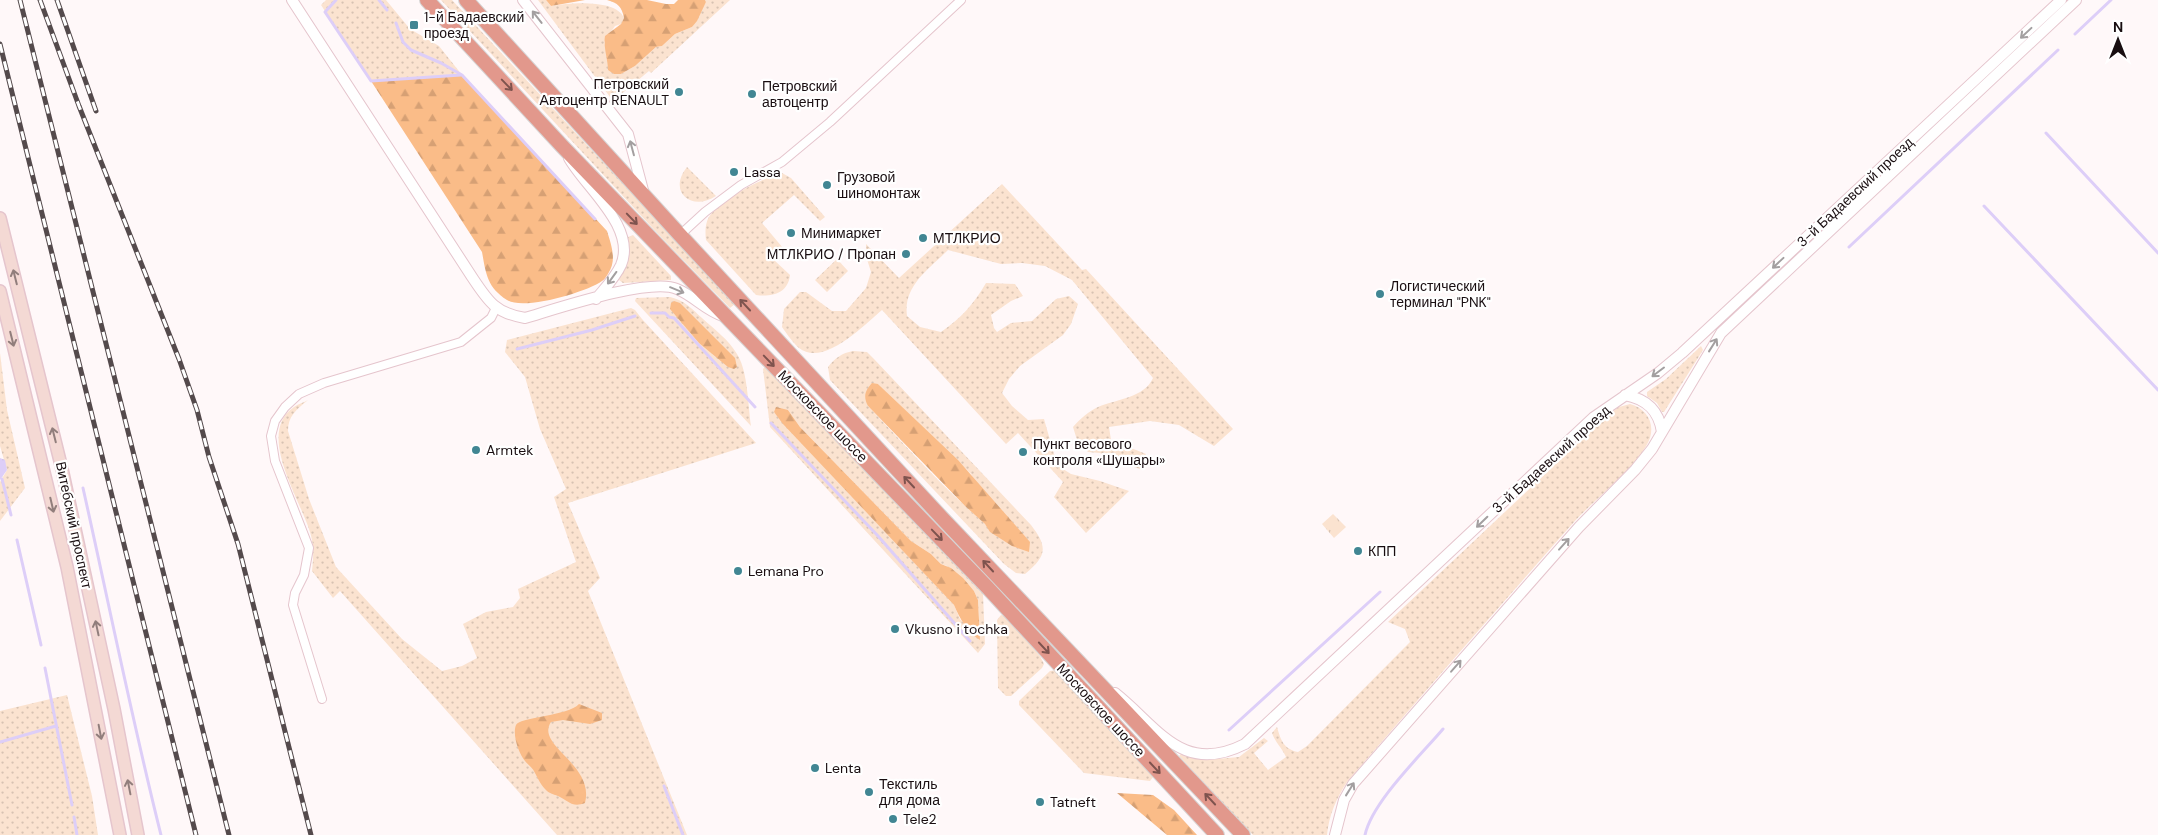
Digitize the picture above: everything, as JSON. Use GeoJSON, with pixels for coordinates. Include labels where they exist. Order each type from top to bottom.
{"type":"FeatureCollection","features":[{"type":"Feature","properties":{"kind":"highway","name":"Московское шоссе"},"geometry":{"type":"LineString","coordinates":[[427,0],[562,146],[987,587],[1216,835]]}},
{"type":"Feature","properties":{"kind":"highway","name":"Московское шоссе"},"geometry":{"type":"LineString","coordinates":[[466,0],[942,518],[1243,835]]}},
{"type":"Feature","properties":{"kind":"main road","name":"Витебский проспект"},"geometry":{"type":"LineString","coordinates":[[0,218],[62,469],[114,709],[138,835]]}},
{"type":"Feature","properties":{"kind":"main road","name":"Витебский проспект"},"geometry":{"type":"LineString","coordinates":[[0,291],[67,567],[120,835]]}},
{"type":"Feature","properties":{"kind":"street"},"geometry":{"type":"LineString","coordinates":[[292,0],[477,285],[496,308],[508,315],[525,318],[644,287],[666,287],[676,288],[715,314],[726,317]]}},
{"type":"Feature","properties":{"kind":"street"},"geometry":{"type":"LineString","coordinates":[[524,0],[628,134],[644,195]]}},
{"type":"Feature","properties":{"kind":"street"},"geometry":{"type":"LineString","coordinates":[[680,235],[705,212],[741,185],[782,162],[830,122],[961,0]]}},
{"type":"Feature","properties":{"kind":"street","name":"3-й Бадаевский проезд"},"geometry":{"type":"LineString","coordinates":[[1095,677],[1129,704],[1165,739],[1176,747],[1206,754],[1220,753],[1245,744],[1594,417],[1658,373],[1682,352],[2062,0]]}},
{"type":"Feature","properties":{"kind":"street","name":"3-й Бадаевский проезд"},"geometry":{"type":"LineString","coordinates":[[1335,835],[1344,800],[1358,778],[1579,527],[1635,470],[1652,449],[1721,333],[2076,0]]}},
{"type":"Feature","properties":{"kind":"street"},"geometry":{"type":"LineString","coordinates":[[562,146],[575,170],[609,212],[620,232],[624,246],[621,264],[616,274],[596,299]]}},
{"type":"Feature","properties":{"kind":"street"},"geometry":{"type":"LineString","coordinates":[[322,698],[293,605],[295,593],[304,575],[308,548],[275,461],[271,436],[275,422],[285,407],[299,394],[324,383],[461,342],[491,318],[496,308]]}},
{"type":"Feature","properties":{"kind":"street"},"geometry":{"type":"LineString","coordinates":[[1625,395],[1635,396],[1651,406],[1657,414],[1662,432]]}},
{"type":"Feature","properties":{"kind":"green space"},"geometry":{"type":"Polygon","coordinates":[[[326,0],[386,0],[410,29],[439,46],[462,75],[371,81],[321,5],[326,0]]]}},
{"type":"Feature","properties":{"kind":"green space"},"geometry":{"type":"Polygon","coordinates":[[[441,0],[452,0],[735,304],[730,308],[660,236],[441,0]]]}},
{"type":"Feature","properties":{"kind":"green space"},"geometry":{"type":"Polygon","coordinates":[[[538,0],[546,0],[551,6],[582,3],[604,5],[620,12],[624,18],[621,24],[615,26],[604,42],[608,57],[608,70],[621,74],[635,66],[656,47],[662,46],[675,34],[692,27],[706,2],[705,0],[730,0],[651,73],[649,71],[613,101],[538,0]]]}},
{"type":"Feature","properties":{"kind":"green space"},"geometry":{"type":"Polygon","coordinates":[[[546,0],[585,0],[551,6],[546,0]]]}},
{"type":"Feature","properties":{"kind":"green space"},"geometry":{"type":"Polygon","coordinates":[[[607,0],[647,0],[666,4],[674,4],[678,0],[705,0],[706,2],[692,27],[675,34],[662,46],[656,47],[635,66],[621,74],[614,74],[608,70],[605,36],[621,24],[624,18],[619,6],[607,0]]]}},
{"type":"Feature","properties":{"kind":"green space"},"geometry":{"type":"Polygon","coordinates":[[[462,75],[607,231],[612,248],[613,261],[602,281],[570,295],[540,302],[526,303],[515,303],[507,300],[491,285],[486,273],[482,252],[371,81],[462,75]]]}},
{"type":"Feature","properties":{"kind":"green space"},"geometry":{"type":"Polygon","coordinates":[[[687,167],[716,196],[699,202],[685,197],[681,191],[680,184],[687,167]]]}},
{"type":"Feature","properties":{"kind":"green space"},"geometry":{"type":"Polygon","coordinates":[[[782,173],[791,178],[825,217],[820,221],[794,195],[762,223],[783,248],[773,259],[790,275],[786,286],[778,293],[773,295],[756,295],[706,240],[707,223],[711,214],[734,195],[754,184],[782,173]]]}},
{"type":"Feature","properties":{"kind":"green space"},"geometry":{"type":"Polygon","coordinates":[[[1002,184],[1082,270],[1086,269],[1233,429],[1214,446],[1179,425],[1150,421],[1109,427],[1111,440],[1146,454],[1143,470],[1113,460],[1100,453],[1088,452],[1077,440],[1073,427],[1095,409],[1137,394],[1149,385],[1153,378],[1072,280],[1045,266],[1022,263],[1001,264],[948,250],[918,279],[909,296],[907,316],[920,327],[941,332],[966,310],[977,298],[986,283],[1015,284],[1023,296],[1011,301],[991,315],[997,332],[1011,323],[1032,321],[1056,299],[1069,296],[1078,304],[1071,324],[1063,335],[1020,366],[1009,379],[1002,393],[1012,406],[1028,420],[1044,419],[1054,454],[1063,469],[1071,474],[1129,491],[1086,533],[1054,497],[1063,482],[1018,433],[1006,444],[882,310],[844,341],[820,352],[809,353],[799,348],[782,327],[784,309],[800,292],[806,292],[832,311],[846,311],[866,288],[871,272],[866,256],[866,244],[899,278],[1002,184]]]}},
{"type":"Feature","properties":{"kind":"green space"},"geometry":{"type":"Polygon","coordinates":[[[633,235],[671,276],[671,280],[623,283],[619,280],[627,259],[628,237],[633,235]]]}},
{"type":"Feature","properties":{"kind":"green space"},"geometry":{"type":"Polygon","coordinates":[[[837,259],[848,271],[827,292],[815,280],[837,259]]]}},
{"type":"Feature","properties":{"kind":"green space"},"geometry":{"type":"Polygon","coordinates":[[[670,297],[680,300],[691,308],[726,339],[734,349],[741,361],[745,379],[751,426],[635,301],[636,298],[670,297]]]}},
{"type":"Feature","properties":{"kind":"green space"},"geometry":{"type":"Polygon","coordinates":[[[674,301],[680,303],[735,358],[737,367],[734,369],[728,367],[699,343],[670,309],[671,303],[674,301]]]}},
{"type":"Feature","properties":{"kind":"green space"},"geometry":{"type":"Polygon","coordinates":[[[631,308],[635,310],[756,443],[568,503],[600,578],[588,591],[687,835],[557,835],[340,591],[333,598],[312,571],[312,540],[285,471],[280,452],[279,435],[283,419],[294,407],[308,400],[291,417],[288,431],[309,499],[336,567],[402,639],[442,671],[462,666],[477,658],[463,624],[486,612],[513,607],[520,598],[518,589],[576,562],[554,497],[566,489],[540,429],[525,377],[505,352],[507,340],[631,308]]]}},
{"type":"Feature","properties":{"kind":"green space"},"geometry":{"type":"Polygon","coordinates":[[[1701,346],[1703,350],[1664,412],[1662,412],[1657,403],[1647,396],[1647,392],[1666,379],[1701,346]]]}},
{"type":"Feature","properties":{"kind":"green space"},"geometry":{"type":"Polygon","coordinates":[[[853,351],[867,352],[1031,525],[1040,539],[1043,551],[1038,562],[1025,574],[1016,573],[1004,564],[830,380],[828,367],[839,356],[853,351]],[[878,384],[868,406],[952,494],[1005,541],[971,474],[878,384]]]}},
{"type":"Feature","properties":{"kind":"green space"},"geometry":{"type":"Polygon","coordinates":[[[0,353],[7,410],[25,488],[0,521],[0,482],[7,470],[0,446],[0,353]]]}},
{"type":"Feature","properties":{"kind":"green space"},"geometry":{"type":"Polygon","coordinates":[[[765,367],[970,577],[983,593],[985,644],[978,653],[770,427],[763,369],[765,367]],[[788,410],[774,412],[954,605],[960,619],[980,640],[978,600],[974,591],[947,566],[941,564],[931,554],[911,541],[800,427],[788,410]]]}},
{"type":"Feature","properties":{"kind":"green space"},"geometry":{"type":"Polygon","coordinates":[[[872,383],[878,384],[958,460],[1030,542],[1029,552],[1012,546],[990,532],[985,524],[965,506],[868,406],[866,394],[872,383]]]}},
{"type":"Feature","properties":{"kind":"green space"},"geometry":{"type":"Polygon","coordinates":[[[1630,404],[1644,412],[1650,421],[1650,438],[1645,448],[1627,470],[1574,522],[1347,782],[1334,807],[1327,835],[1253,835],[1179,756],[1181,754],[1206,760],[1239,757],[1264,738],[1268,741],[1254,753],[1268,770],[1286,757],[1272,733],[1277,727],[1282,740],[1289,749],[1298,752],[1307,746],[1410,642],[1405,629],[1388,622],[1608,415],[1619,407],[1630,404]]]}},
{"type":"Feature","properties":{"kind":"green space"},"geometry":{"type":"Polygon","coordinates":[[[776,407],[788,410],[800,427],[911,541],[963,578],[974,591],[978,600],[980,640],[964,625],[954,605],[783,424],[774,412],[776,407]]]}},
{"type":"Feature","properties":{"kind":"green space"},"geometry":{"type":"Polygon","coordinates":[[[1333,514],[1346,527],[1334,538],[1322,524],[1333,514]]]}},
{"type":"Feature","properties":{"kind":"green space"},"geometry":{"type":"Polygon","coordinates":[[[1001,615],[1005,616],[1040,656],[1044,664],[1011,696],[1006,696],[998,688],[997,620],[1001,615]]]}},
{"type":"Feature","properties":{"kind":"green space"},"geometry":{"type":"Polygon","coordinates":[[[1058,670],[1153,777],[1150,781],[1084,773],[1019,705],[1019,701],[1050,671],[1058,670]]]}},
{"type":"Feature","properties":{"kind":"green space"},"geometry":{"type":"Polygon","coordinates":[[[67,695],[92,796],[98,835],[0,835],[0,711],[67,695]]]}},
{"type":"Feature","properties":{"kind":"green space"},"geometry":{"type":"Polygon","coordinates":[[[579,704],[602,713],[602,720],[590,724],[563,720],[551,722],[548,731],[557,748],[582,777],[586,789],[585,803],[577,805],[549,792],[543,787],[533,770],[520,754],[515,729],[519,722],[565,711],[579,704]]]}},
{"type":"Feature","properties":{"kind":"green space"},"geometry":{"type":"Polygon","coordinates":[[[1117,793],[1153,795],[1174,810],[1197,835],[1167,835],[1117,793]]]}},
{"type":"Feature","properties":{"kind":"water"},"geometry":{"type":"Polygon","coordinates":[[[0,458],[5,460],[7,470],[0,480],[0,458]]]}},
{"type":"Feature","properties":{"kind":"waterway"},"geometry":{"type":"LineString","coordinates":[[336,0],[325,12],[371,81],[461,75]]}},
{"type":"Feature","properties":{"kind":"waterway"},"geometry":{"type":"LineString","coordinates":[[379,0],[387,10]]}},
{"type":"Feature","properties":{"kind":"waterway"},"geometry":{"type":"LineString","coordinates":[[2075,34],[2111,0]]}},
{"type":"Feature","properties":{"kind":"waterway"},"geometry":{"type":"LineString","coordinates":[[396,23],[403,42],[411,50],[441,63],[462,75],[595,219]]}},
{"type":"Feature","properties":{"kind":"waterway"},"geometry":{"type":"LineString","coordinates":[[1849,247],[2058,50]]}},
{"type":"Feature","properties":{"kind":"waterway"},"geometry":{"type":"LineString","coordinates":[[2046,133],[2158,253]]}},
{"type":"Feature","properties":{"kind":"waterway"},"geometry":{"type":"LineString","coordinates":[[1984,206],[2158,390]]}},
{"type":"Feature","properties":{"kind":"waterway"},"geometry":{"type":"LineString","coordinates":[[651,313],[665,313],[669,317],[674,318],[755,407]]}},
{"type":"Feature","properties":{"kind":"waterway"},"geometry":{"type":"LineString","coordinates":[[517,349],[592,330],[635,316]]}},
{"type":"Feature","properties":{"kind":"waterway"},"geometry":{"type":"LineString","coordinates":[[771,423],[878,536],[970,641]]}},
{"type":"Feature","properties":{"kind":"waterway"},"geometry":{"type":"LineString","coordinates":[[2,479],[11,515]]}},
{"type":"Feature","properties":{"kind":"waterway"},"geometry":{"type":"LineString","coordinates":[[83,488],[130,705],[161,835]]}},
{"type":"Feature","properties":{"kind":"waterway"},"geometry":{"type":"LineString","coordinates":[[17,540],[41,645]]}},
{"type":"Feature","properties":{"kind":"waterway"},"geometry":{"type":"LineString","coordinates":[[1229,730],[1380,592]]}},
{"type":"Feature","properties":{"kind":"waterway"},"geometry":{"type":"LineString","coordinates":[[45,668],[72,805]]}},
{"type":"Feature","properties":{"kind":"waterway"},"geometry":{"type":"LineString","coordinates":[[0,742],[56,726]]}},
{"type":"Feature","properties":{"kind":"waterway"},"geometry":{"type":"LineString","coordinates":[[1365,835],[1369,822],[1377,808],[1398,779],[1443,729]]}},
{"type":"Feature","properties":{"kind":"waterway"},"geometry":{"type":"LineString","coordinates":[[664,786],[683,835]]}},
{"type":"Feature","properties":{"kind":"waterway"},"geometry":{"type":"LineString","coordinates":[[74,817],[77,835]]}},
{"type":"Feature","properties":{"kind":"railway"},"geometry":{"type":"LineString","coordinates":[[20,0],[229,835]]}},
{"type":"Feature","properties":{"kind":"railway"},"geometry":{"type":"LineString","coordinates":[[40,0],[197,410],[209,457],[238,544],[311,835]]}},
{"type":"Feature","properties":{"kind":"railway"},"geometry":{"type":"LineString","coordinates":[[57,0],[96,111]]}},
{"type":"Feature","properties":{"kind":"railway"},"geometry":{"type":"LineString","coordinates":[[0,44],[196,835]]}},
{"type":"Feature","properties":{"kind":"place","name":"1-й Бадаевский проезд"},"geometry":{"type":"Point","coordinates":[414,25]}},
{"type":"Feature","properties":{"kind":"place","name":"Петровский Автоцентр RENAULT"},"geometry":{"type":"Point","coordinates":[679,92]}},
{"type":"Feature","properties":{"kind":"place","name":"Петровский автоцентр"},"geometry":{"type":"Point","coordinates":[752,94]}},
{"type":"Feature","properties":{"kind":"place","name":"Lassa"},"geometry":{"type":"Point","coordinates":[734,172]}},
{"type":"Feature","properties":{"kind":"place","name":"Грузовой шиномонтаж"},"geometry":{"type":"Point","coordinates":[827,185]}},
{"type":"Feature","properties":{"kind":"place","name":"Минимаркет"},"geometry":{"type":"Point","coordinates":[791,233]}},
{"type":"Feature","properties":{"kind":"place","name":"МТЛКРИО"},"geometry":{"type":"Point","coordinates":[923,238]}},
{"type":"Feature","properties":{"kind":"place","name":"МТЛКРИО / Пропан"},"geometry":{"type":"Point","coordinates":[906,254]}},
{"type":"Feature","properties":{"kind":"place","name":"Логистический терминал \"PNK\""},"geometry":{"type":"Point","coordinates":[1380,294]}},
{"type":"Feature","properties":{"kind":"place","name":"Armtek"},"geometry":{"type":"Point","coordinates":[476,450]}},
{"type":"Feature","properties":{"kind":"place","name":"Пункт весового контроля «Шушары»"},"geometry":{"type":"Point","coordinates":[1023,452]}},
{"type":"Feature","properties":{"kind":"place","name":"КПП"},"geometry":{"type":"Point","coordinates":[1358,551]}},
{"type":"Feature","properties":{"kind":"place","name":"Lemana Pro"},"geometry":{"type":"Point","coordinates":[738,571]}},
{"type":"Feature","properties":{"kind":"place","name":"Vkusno i tochka"},"geometry":{"type":"Point","coordinates":[895,629]}},
{"type":"Feature","properties":{"kind":"place","name":"Lenta"},"geometry":{"type":"Point","coordinates":[815,768]}},
{"type":"Feature","properties":{"kind":"place","name":"Текстиль для дома"},"geometry":{"type":"Point","coordinates":[869,792]}},
{"type":"Feature","properties":{"kind":"place","name":"Tatneft"},"geometry":{"type":"Point","coordinates":[1040,802]}},
{"type":"Feature","properties":{"kind":"place","name":"Tele2"},"geometry":{"type":"Point","coordinates":[893,819]}}]}
